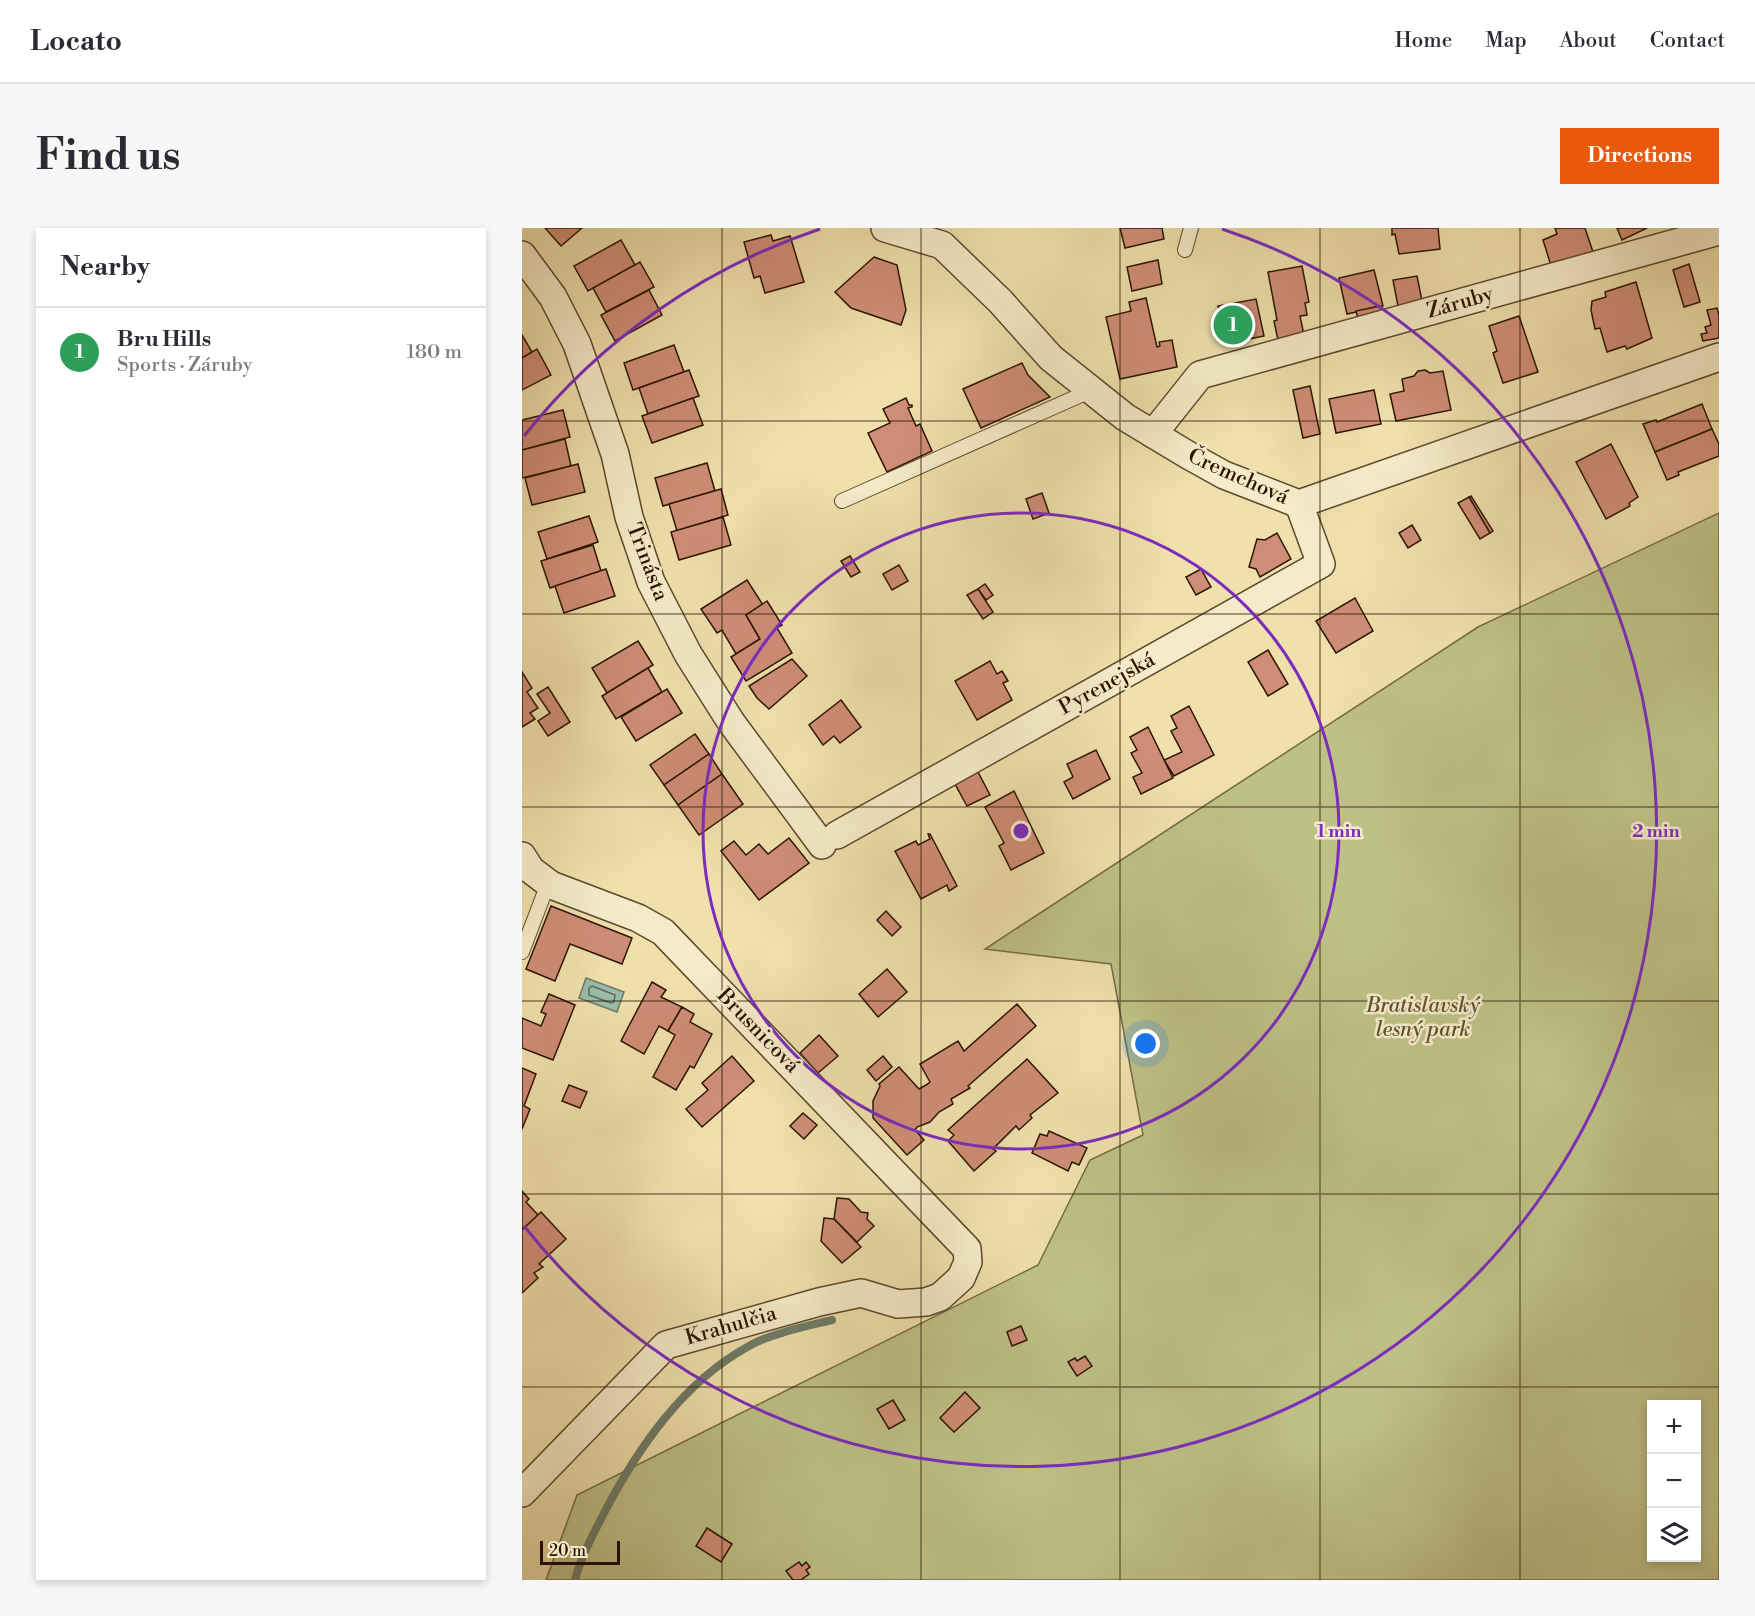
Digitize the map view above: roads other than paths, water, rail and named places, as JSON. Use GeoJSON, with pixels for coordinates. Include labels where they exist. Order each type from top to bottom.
{"type":"FeatureCollection","features":[{"type":"Feature","properties":{"kind":"street","name":"Čremchová"},"geometry":{"type":"LineString","coordinates":[[885,228],[946,237],[1051,358],[1090,391],[1125,417],[1188,456],[1224,475],[1299,504],[1719,357]]}},
{"type":"Feature","properties":{"kind":"street","name":"Záruby"},"geometry":{"type":"LineString","coordinates":[[1153,434],[1200,375],[1719,231]]}},
{"type":"Feature","properties":{"kind":"street","name":"Trinásta"},"geometry":{"type":"LineString","coordinates":[[522,255],[553,297],[577,344],[615,454],[629,517],[651,582],[687,654],[731,722],[830,840]]}},
{"type":"Feature","properties":{"kind":"street","name":"Pyrenejská"},"geometry":{"type":"LineString","coordinates":[[830,840],[1321,564],[1299,504]]}},
{"type":"Feature","properties":{"kind":"street","name":"Brusnicová"},"geometry":{"type":"LineString","coordinates":[[522,856],[531,870],[551,885],[638,918],[663,932],[967,1250]]}},
{"type":"Feature","properties":{"kind":"street","name":"Krahulčia"},"geometry":{"type":"LineString","coordinates":[[522,1493],[666,1345],[819,1302],[861,1293],[898,1304],[926,1302],[940,1297],[961,1278],[968,1263],[967,1250]]}},
{"type":"Feature","properties":{"kind":"lane"},"geometry":{"type":"LineString","coordinates":[[1185,250],[1191,228]]}},
{"type":"Feature","properties":{"kind":"lane"},"geometry":{"type":"LineString","coordinates":[[842,501],[1090,391]]}},
{"type":"Feature","properties":{"kind":"lane"},"geometry":{"type":"LineString","coordinates":[[522,952],[544,894],[551,885]]}},
{"type":"Feature","properties":{"kind":"water"},"geometry":{"type":"Polygon","coordinates":[[[586,978],[624,992],[617,1012],[579,998],[586,978]]]}},
{"type":"Feature","properties":{"kind":"waterway"},"geometry":{"type":"LineString","coordinates":[[575,1580],[588,1546],[617,1489],[647,1441],[683,1398],[703,1378],[749,1346],[778,1334],[832,1320]]}},
{"type":"Feature","properties":{"kind":"place","name":"Bru Hills"},"geometry":{"type":"Point","coordinates":[1233,325]}},
{"type":"Feature","properties":{"kind":"park label","name":"Bratislavský lesný park"},"geometry":{"type":"Point","coordinates":[1423,1018]}}]}
